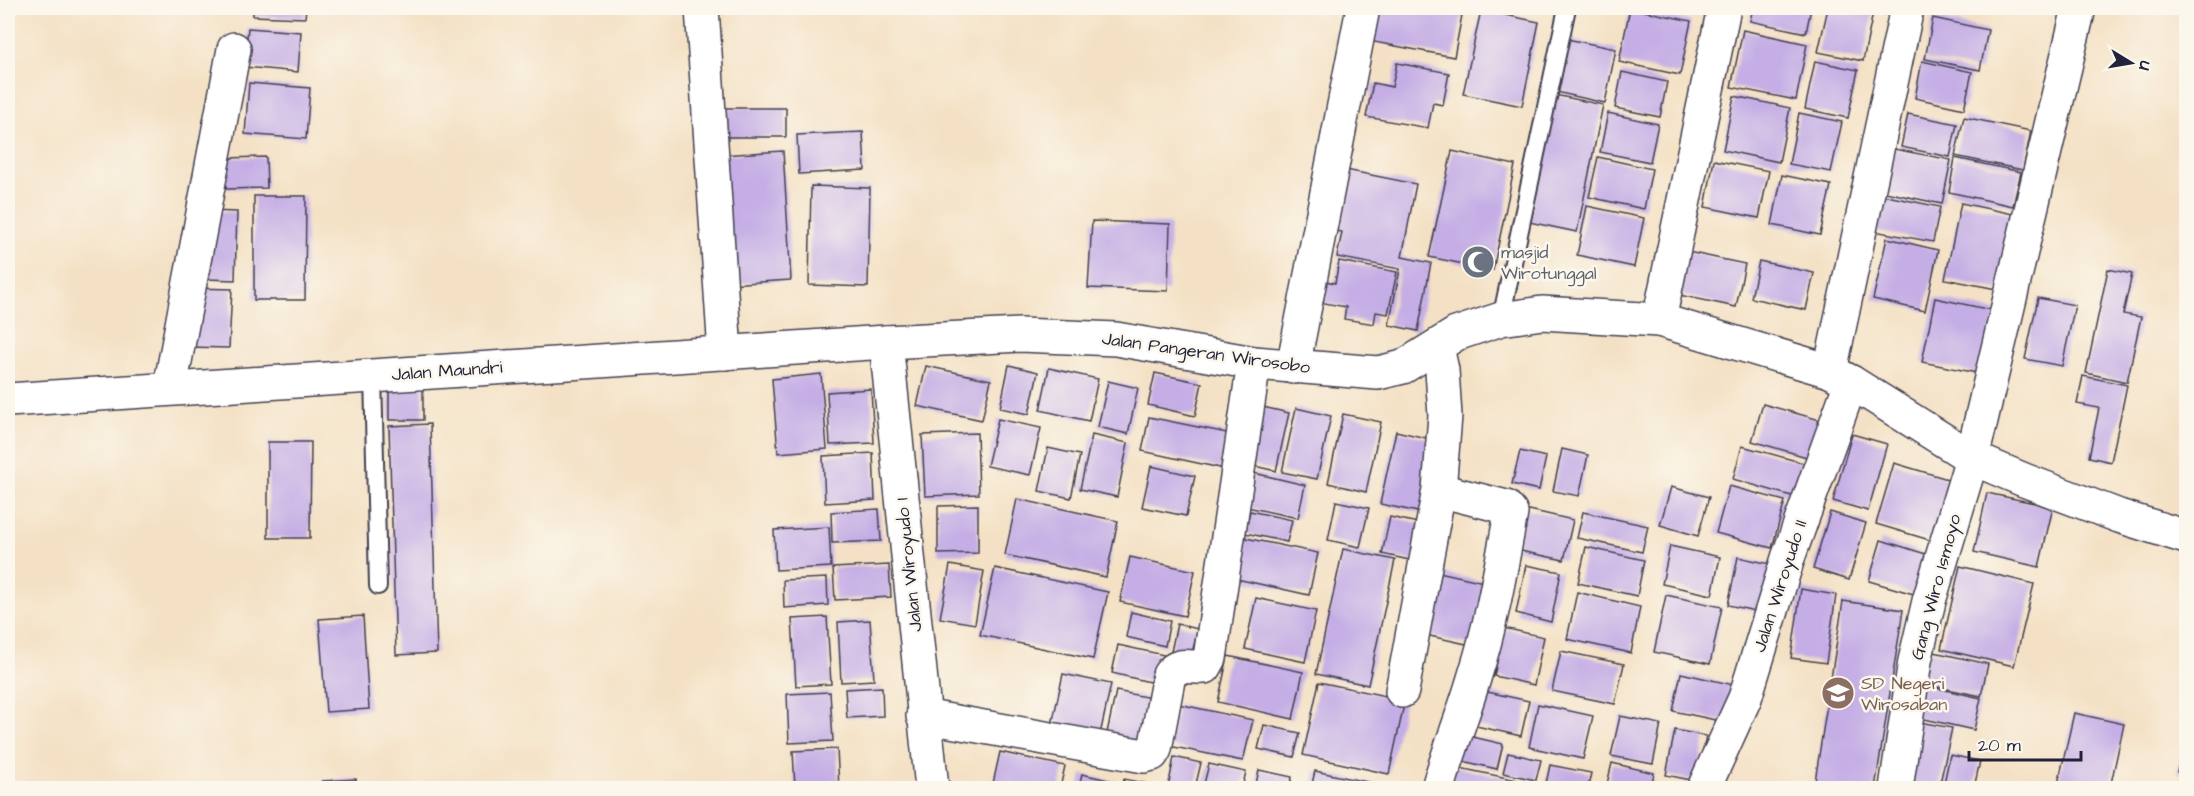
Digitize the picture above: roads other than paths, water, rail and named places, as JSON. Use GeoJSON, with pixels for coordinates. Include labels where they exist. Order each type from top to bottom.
{"type":"FeatureCollection","features":[{"type":"Feature","properties":{"kind":"street"},"geometry":{"type":"LineString","coordinates":[[702,8],[725,353]]}},
{"type":"Feature","properties":{"kind":"street"},"geometry":{"type":"LineString","coordinates":[[1293,367],[1363,8]]}},
{"type":"Feature","properties":{"kind":"street"},"geometry":{"type":"LineString","coordinates":[[1659,320],[1724,8]]}},
{"type":"Feature","properties":{"kind":"street","name":"Jalan Wiroyudo II"},"geometry":{"type":"LineString","coordinates":[[1704,789],[1745,698],[1840,376],[1907,8]]}},
{"type":"Feature","properties":{"kind":"street","name":"Gang Wiro Ismoyo"},"geometry":{"type":"LineString","coordinates":[[1896,789],[1917,651],[1929,602],[1972,458],[2079,8]]}},
{"type":"Feature","properties":{"kind":"street"},"geometry":{"type":"LineString","coordinates":[[170,388],[234,49]]}},
{"type":"Feature","properties":{"kind":"street","name":"Jalan Pangeran Wirosobo"},"geometry":{"type":"LineString","coordinates":[[886,342],[1020,335],[1081,336],[1116,339],[1254,363],[1378,373],[1403,367],[1456,334],[1501,319],[1542,313],[1659,320],[1840,376],[1972,458],[2119,516],[2187,537]]}},
{"type":"Feature","properties":{"kind":"street","name":"Jalan Maundri"},"geometry":{"type":"LineString","coordinates":[[8,400],[886,342]]}},
{"type":"Feature","properties":{"kind":"street","name":"Jalan Wiroyudo 1"},"geometry":{"type":"LineString","coordinates":[[886,342],[932,789]]}},
{"type":"Feature","properties":{"kind":"street"},"geometry":{"type":"LineString","coordinates":[[1402,691],[1438,490],[1445,416],[1442,370],[1437,347]]}},
{"type":"Feature","properties":{"kind":"street"},"geometry":{"type":"LineString","coordinates":[[923,716],[1144,756],[1152,754],[1155,749],[1166,685],[1172,670],[1179,666],[1202,668],[1208,664],[1210,658],[1254,363]]}},
{"type":"Feature","properties":{"kind":"street"},"geometry":{"type":"LineString","coordinates":[[1438,490],[1506,507],[1511,513],[1476,674],[1455,730],[1438,789]]}},
{"type":"Feature","properties":{"kind":"lane"},"geometry":{"type":"LineString","coordinates":[[1501,319],[1567,8]]}},
{"type":"Feature","properties":{"kind":"lane"},"geometry":{"type":"LineString","coordinates":[[373,375],[378,586]]}},
{"type":"Feature","properties":{"kind":"place","name":"masjid Wirotunggal"},"geometry":{"type":"Point","coordinates":[1478,262]}},
{"type":"Feature","properties":{"kind":"place","name":"SD Negeri Wirosaban"},"geometry":{"type":"Point","coordinates":[1838,693]}}]}
